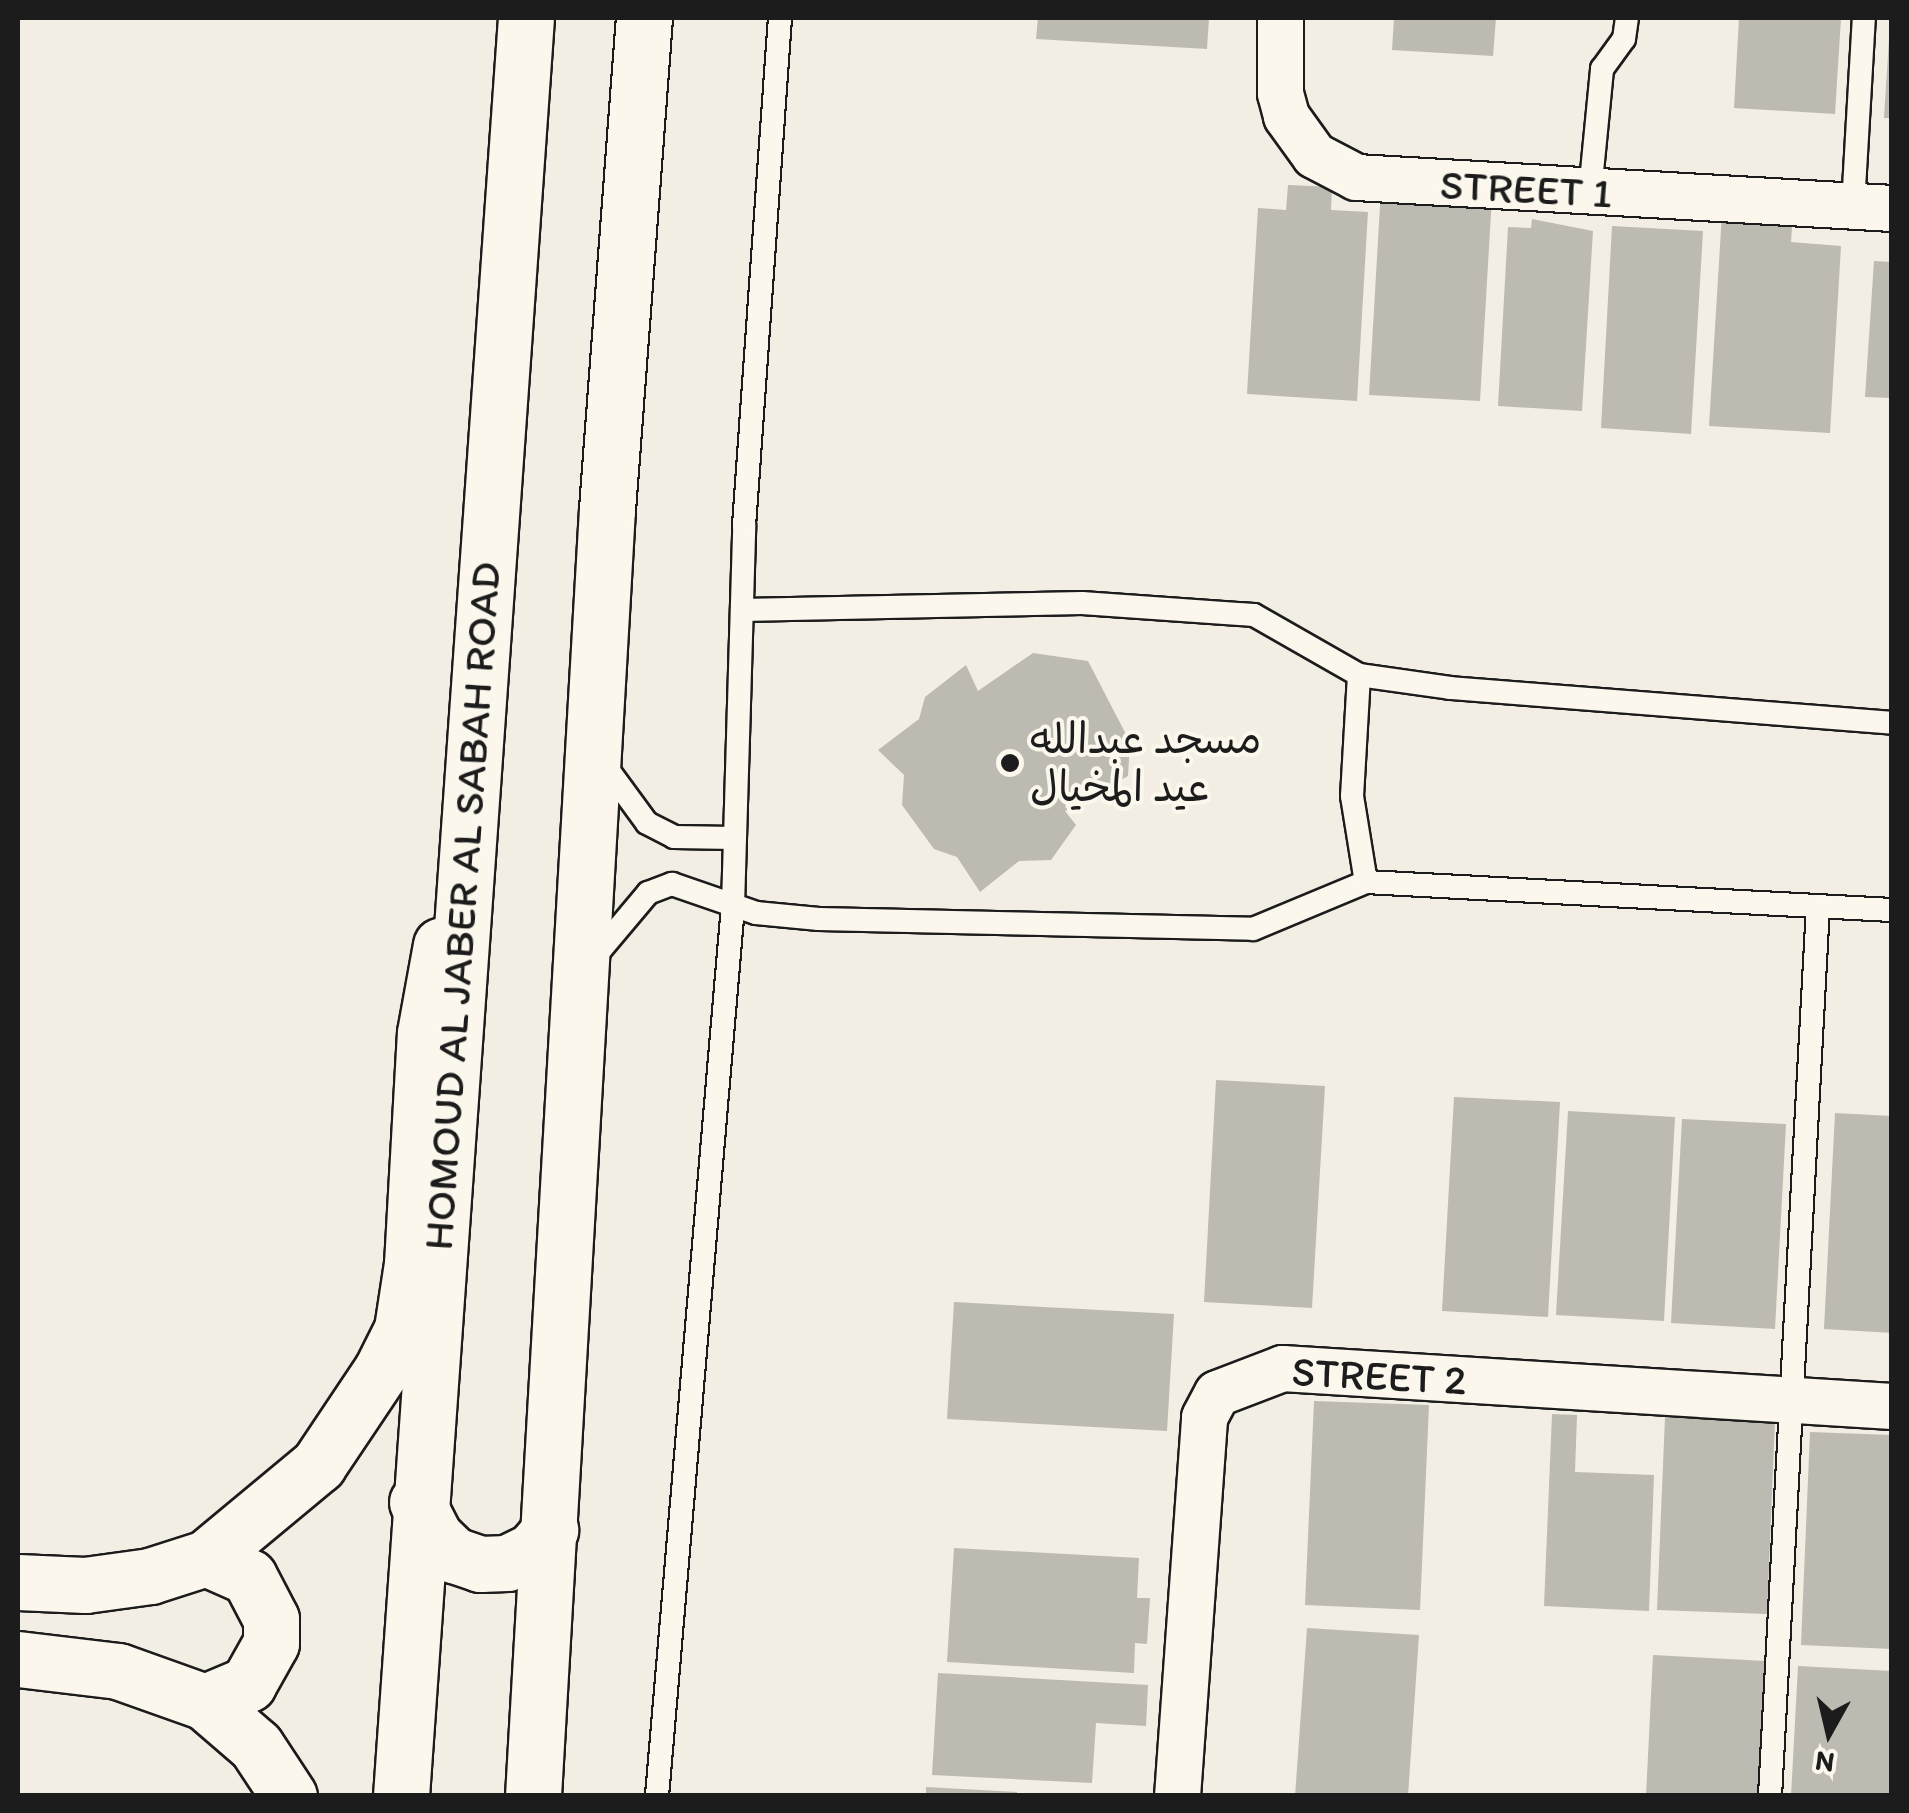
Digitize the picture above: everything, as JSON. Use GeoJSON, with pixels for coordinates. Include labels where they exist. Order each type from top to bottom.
{"type":"FeatureCollection","features":[{"type":"Feature","properties":{"kind":"main road","name":"HOMOUD AL JABER AL SABAH ROAD"},"geometry":{"type":"LineString","coordinates":[[402,1796],[417,1502],[472,810],[526,18]]}},
{"type":"Feature","properties":{"kind":"main road"},"geometry":{"type":"LineString","coordinates":[[533,1796],[594,750],[644,18]]}},
{"type":"Feature","properties":{"kind":"main road"},"geometry":{"type":"LineString","coordinates":[[18,1582],[85,1585],[150,1576],[206,1558],[318,1465],[402,1329],[412,1264],[426,1034],[472,810]]}},
{"type":"Feature","properties":{"kind":"main road"},"geometry":{"type":"LineString","coordinates":[[417,1502],[434,1536],[454,1554],[480,1564],[520,1557],[550,1530]]}},
{"type":"Feature","properties":{"kind":"main road"},"geometry":{"type":"LineString","coordinates":[[205,1702],[248,1684],[272,1643],[264,1596],[249,1577],[206,1558]]}},
{"type":"Feature","properties":{"kind":"main road"},"geometry":{"type":"LineString","coordinates":[[18,1659],[118,1671],[205,1702],[256,1746],[290,1796]]}},
{"type":"Feature","properties":{"kind":"street","name":"STREET 1"},"geometry":{"type":"LineString","coordinates":[[1280,18],[1280,93],[1286,116],[1298,137],[1334,169],[1380,181],[1872,207]]}},
{"type":"Feature","properties":{"kind":"street","name":"STREET 2"},"geometry":{"type":"LineString","coordinates":[[1177,1796],[1204,1417],[1216,1393],[1282,1368],[1892,1406]]}},
{"type":"Feature","properties":{"kind":"lane"},"geometry":{"type":"LineString","coordinates":[[657,1796],[733,906],[742,610],[780,18]]}},
{"type":"Feature","properties":{"kind":"lane"},"geometry":{"type":"LineString","coordinates":[[1590,192],[1602,69],[1624,39],[1628,18]]}},
{"type":"Feature","properties":{"kind":"lane"},"geometry":{"type":"LineString","coordinates":[[1864,18],[1872,207]]}},
{"type":"Feature","properties":{"kind":"lane"},"geometry":{"type":"LineString","coordinates":[[742,610],[1082,603],[1254,615],[1359,675],[1469,690],[1892,722]]}},
{"type":"Feature","properties":{"kind":"lane"},"geometry":{"type":"LineString","coordinates":[[1359,675],[1352,796],[1366,882]]}},
{"type":"Feature","properties":{"kind":"lane"},"geometry":{"type":"LineString","coordinates":[[594,750],[647,822],[674,837],[735,838]]}},
{"type":"Feature","properties":{"kind":"lane"},"geometry":{"type":"LineString","coordinates":[[582,972],[648,893],[672,884],[733,906],[819,919],[1253,929],[1366,882],[1892,910]]}},
{"type":"Feature","properties":{"kind":"lane"},"geometry":{"type":"LineString","coordinates":[[1770,1796],[1818,906]]}},
{"type":"Feature","properties":{"kind":"building"},"geometry":{"type":"Polygon","coordinates":[[[1038,18],[1209,18],[1207,49],[1036,39],[1038,18]]]}},
{"type":"Feature","properties":{"kind":"building"},"geometry":{"type":"Polygon","coordinates":[[[1394,18],[1496,18],[1493,56],[1392,50],[1394,18]]]}},
{"type":"Feature","properties":{"kind":"building"},"geometry":{"type":"Polygon","coordinates":[[[1739,18],[1841,18],[1835,114],[1734,108],[1739,18]]]}},
{"type":"Feature","properties":{"kind":"building"},"geometry":{"type":"Polygon","coordinates":[[[1889,39],[1892,118],[1884,118],[1889,39]]]}},
{"type":"Feature","properties":{"kind":"building"},"geometry":{"type":"Polygon","coordinates":[[[1288,185],[1332,187],[1331,210],[1368,212],[1357,401],[1247,394],[1258,208],[1286,210],[1288,185]]]}},
{"type":"Feature","properties":{"kind":"building"},"geometry":{"type":"Polygon","coordinates":[[[1381,189],[1492,196],[1480,401],[1369,395],[1381,189]]]}},
{"type":"Feature","properties":{"kind":"building"},"geometry":{"type":"Polygon","coordinates":[[[1722,213],[1763,216],[1763,225],[1792,227],[1791,242],[1841,246],[1830,433],[1709,426],[1722,213]]]}},
{"type":"Feature","properties":{"kind":"building"},"geometry":{"type":"Polygon","coordinates":[[[1532,219],[1593,231],[1582,411],[1498,406],[1508,227],[1531,228],[1532,219]]]}},
{"type":"Feature","properties":{"kind":"building"},"geometry":{"type":"Polygon","coordinates":[[[1612,226],[1703,231],[1691,434],[1601,428],[1612,226]]]}},
{"type":"Feature","properties":{"kind":"building"},"geometry":{"type":"Polygon","coordinates":[[[1874,261],[1892,262],[1892,398],[1865,397],[1874,261]]]}},
{"type":"Feature","properties":{"kind":"building","name":"مسجد عبدالله عيد المخيال"},"geometry":{"type":"Polygon","coordinates":[[[1033,653],[1088,661],[1130,742],[1128,776],[1065,811],[1076,825],[1051,860],[1019,861],[980,892],[957,857],[934,849],[902,805],[904,775],[878,750],[919,719],[925,697],[966,665],[978,691],[1033,653]]]}},
{"type":"Feature","properties":{"kind":"building"},"geometry":{"type":"Polygon","coordinates":[[[1216,1080],[1325,1086],[1312,1308],[1204,1302],[1216,1080]]]}},
{"type":"Feature","properties":{"kind":"building"},"geometry":{"type":"Polygon","coordinates":[[[1454,1097],[1560,1102],[1548,1317],[1442,1311],[1454,1097]]]}},
{"type":"Feature","properties":{"kind":"building"},"geometry":{"type":"Polygon","coordinates":[[[1568,1111],[1675,1117],[1664,1321],[1556,1315],[1568,1111]]]}},
{"type":"Feature","properties":{"kind":"building"},"geometry":{"type":"Polygon","coordinates":[[[1835,1113],[1892,1116],[1892,1333],[1824,1329],[1835,1113]]]}},
{"type":"Feature","properties":{"kind":"building"},"geometry":{"type":"Polygon","coordinates":[[[1682,1119],[1786,1124],[1775,1329],[1671,1323],[1682,1119]]]}},
{"type":"Feature","properties":{"kind":"building"},"geometry":{"type":"Polygon","coordinates":[[[954,1302],[1174,1314],[1167,1431],[947,1419],[954,1302]]]}},
{"type":"Feature","properties":{"kind":"building"},"geometry":{"type":"Polygon","coordinates":[[[1314,1401],[1429,1405],[1420,1610],[1305,1605],[1314,1401]]]}},
{"type":"Feature","properties":{"kind":"building"},"geometry":{"type":"Polygon","coordinates":[[[1552,1414],[1577,1415],[1575,1472],[1654,1475],[1649,1611],[1544,1606],[1552,1414]]]}},
{"type":"Feature","properties":{"kind":"building"},"geometry":{"type":"Polygon","coordinates":[[[1665,1417],[1775,1421],[1767,1614],[1657,1610],[1665,1417]]]}},
{"type":"Feature","properties":{"kind":"building"},"geometry":{"type":"Polygon","coordinates":[[[1810,1432],[1892,1435],[1892,1649],[1801,1645],[1810,1432]]]}},
{"type":"Feature","properties":{"kind":"building"},"geometry":{"type":"Polygon","coordinates":[[[954,1548],[1139,1558],[1137,1598],[1150,1598],[1147,1644],[1135,1643],[1134,1673],[947,1662],[954,1548]]]}},
{"type":"Feature","properties":{"kind":"building"},"geometry":{"type":"Polygon","coordinates":[[[1307,1628],[1419,1635],[1408,1796],[1295,1796],[1307,1628]]]}},
{"type":"Feature","properties":{"kind":"building"},"geometry":{"type":"Polygon","coordinates":[[[1653,1655],[1765,1661],[1758,1796],[1646,1796],[1653,1655]]]}},
{"type":"Feature","properties":{"kind":"building"},"geometry":{"type":"Polygon","coordinates":[[[1798,1666],[1892,1671],[1892,1796],[1791,1796],[1798,1666]]]}},
{"type":"Feature","properties":{"kind":"building"},"geometry":{"type":"Polygon","coordinates":[[[938,1673],[1148,1685],[1146,1726],[1096,1723],[1092,1783],[932,1775],[938,1673]]]}},
{"type":"Feature","properties":{"kind":"building"},"geometry":{"type":"Polygon","coordinates":[[[926,1787],[1017,1792],[1017,1796],[926,1796],[926,1787]]]}},
{"type":"Feature","properties":{"kind":"place","name":"مسجد عبدالله عيد المخيال"},"geometry":{"type":"Point","coordinates":[1010,763]}}]}
